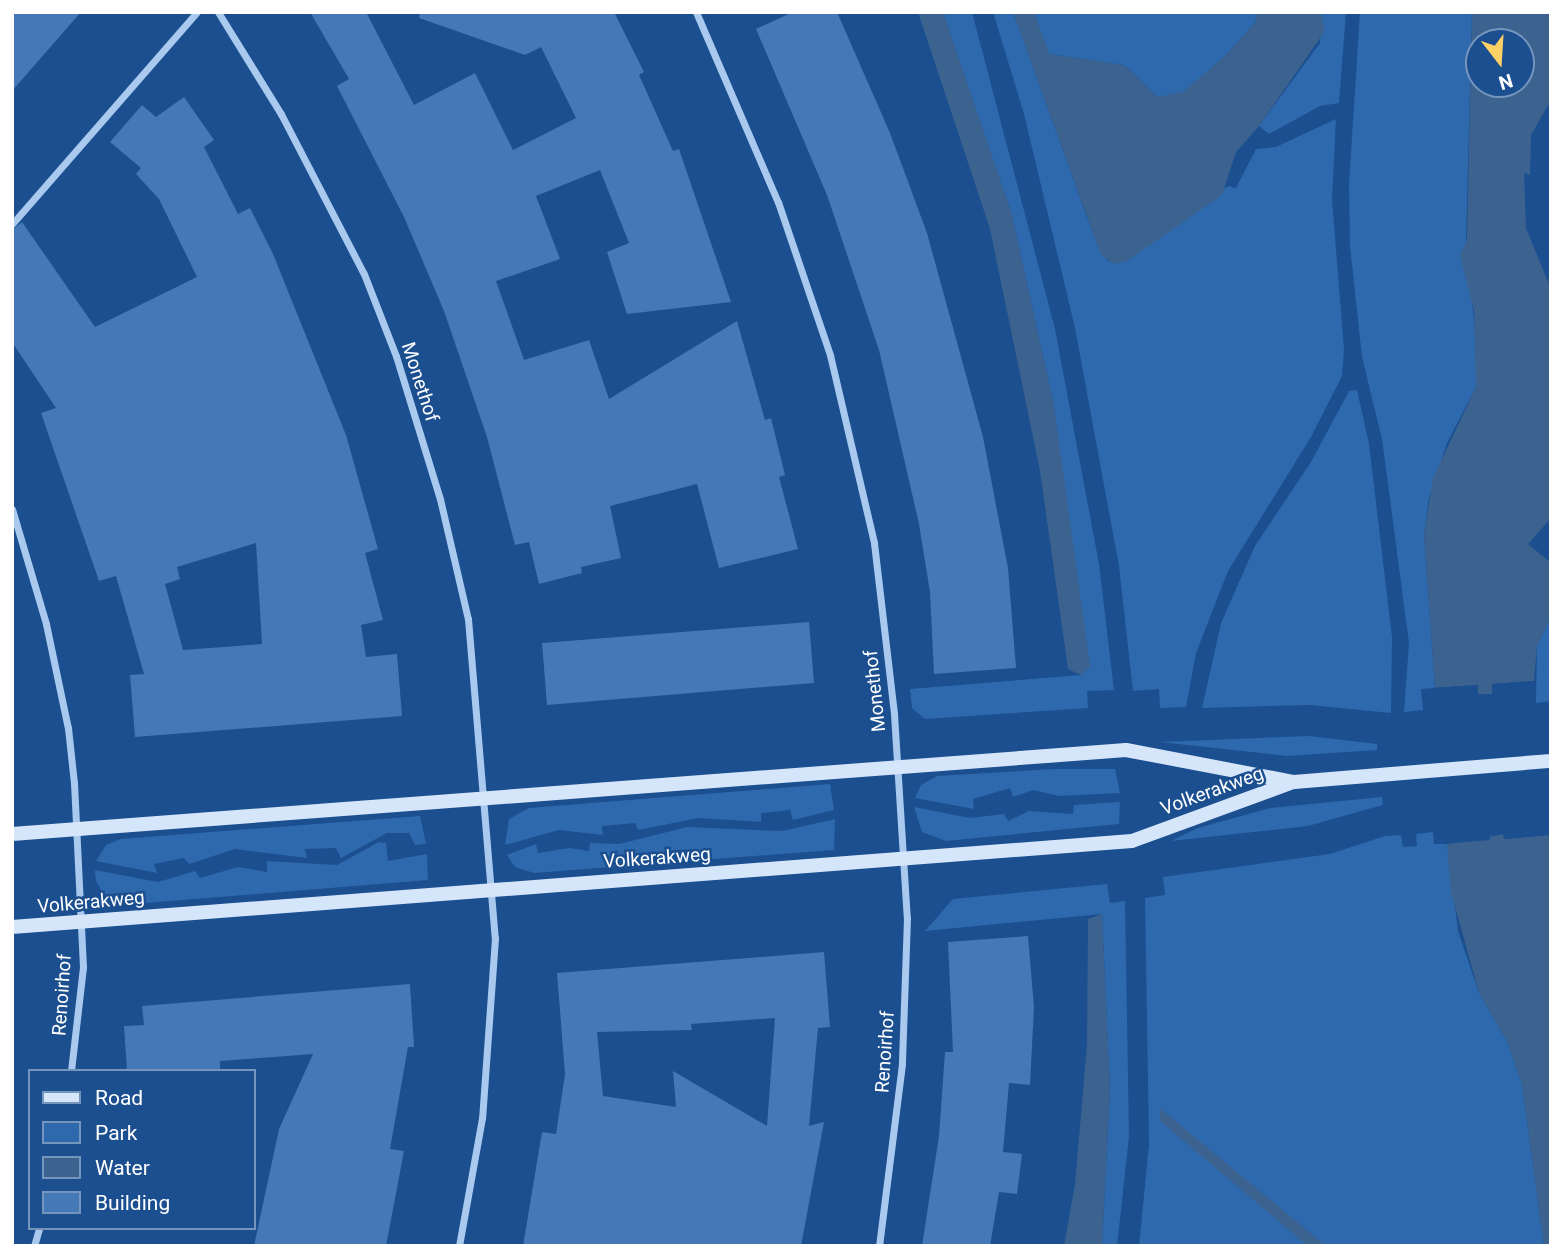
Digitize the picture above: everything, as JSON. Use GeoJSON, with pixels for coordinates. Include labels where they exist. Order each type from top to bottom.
{"type":"FeatureCollection","features":[{"type":"Feature","properties":{"kind":"street"},"geometry":{"type":"LineString","coordinates":[[12,224],[197,12]]}},
{"type":"Feature","properties":{"kind":"street","name":"Monethof"},"geometry":{"type":"LineString","coordinates":[[218,12],[329,201],[397,356],[440,499],[468,619],[492,890]]}},
{"type":"Feature","properties":{"kind":"street","name":"Monethof"},"geometry":{"type":"LineString","coordinates":[[695,12],[778,202],[830,355],[874,543],[897,767],[903,859]]}},
{"type":"Feature","properties":{"kind":"street"},"geometry":{"type":"LineString","coordinates":[[12,509],[46,624],[68,727],[76,830]]}},
{"type":"Feature","properties":{"kind":"street","name":"Volkerakweg"},"geometry":{"type":"LineString","coordinates":[[12,834],[1126,750],[1294,782]]}},
{"type":"Feature","properties":{"kind":"street","name":"Volkerakweg"},"geometry":{"type":"LineString","coordinates":[[12,928],[1132,841],[1294,782],[1546,762]]}},
{"type":"Feature","properties":{"kind":"street","name":"Renoirhof"},"geometry":{"type":"LineString","coordinates":[[71,1069],[83,967],[76,830]]}},
{"type":"Feature","properties":{"kind":"street","name":"Renoirhof"},"geometry":{"type":"LineString","coordinates":[[879,1246],[902,1064],[907,918],[903,859]]}},
{"type":"Feature","properties":{"kind":"street"},"geometry":{"type":"LineString","coordinates":[[458,1246],[482,1118],[495,938],[492,890]]}},
{"type":"Feature","properties":{"kind":"green space"},"geometry":{"type":"Polygon","coordinates":[[[943,12],[972,12],[1055,329],[1099,564],[1114,690],[1087,691],[1088,708],[925,719],[912,708],[910,689],[1081,675],[1054,406],[1012,215],[943,12]]]}},
{"type":"Feature","properties":{"kind":"green space"},"geometry":{"type":"Polygon","coordinates":[[[993,12],[1013,12],[1092,231],[1108,261],[1127,261],[1228,186],[1236,188],[1256,149],[1276,147],[1336,119],[1332,199],[1344,349],[1342,376],[1311,437],[1228,571],[1196,653],[1186,707],[1160,708],[1159,689],[1133,691],[1119,566],[1075,328],[1024,114],[993,12]]]}},
{"type":"Feature","properties":{"kind":"green space"},"geometry":{"type":"Polygon","coordinates":[[[1034,12],[1258,12],[1255,23],[1224,57],[1183,93],[1157,97],[1124,65],[1049,54],[1034,12]]]}},
{"type":"Feature","properties":{"kind":"green space"},"geometry":{"type":"Polygon","coordinates":[[[1321,12],[1346,12],[1339,103],[1320,106],[1269,134],[1259,126],[1320,43],[1321,12]]]}},
{"type":"Feature","properties":{"kind":"green space"},"geometry":{"type":"Polygon","coordinates":[[[1360,12],[1472,12],[1472,28],[1465,28],[1465,98],[1470,98],[1466,242],[1478,360],[1476,387],[1447,443],[1429,498],[1424,535],[1435,688],[1421,689],[1423,710],[1404,712],[1409,643],[1382,439],[1362,357],[1350,246],[1349,184],[1360,12]]]}},
{"type":"Feature","properties":{"kind":"green space"},"geometry":{"type":"Polygon","coordinates":[[[1357,390],[1369,444],[1392,637],[1391,713],[1310,705],[1202,708],[1221,623],[1255,546],[1311,462],[1349,391],[1357,390]]]}},
{"type":"Feature","properties":{"kind":"green space"},"geometry":{"type":"Polygon","coordinates":[[[1551,616],[1551,701],[1536,703],[1537,646],[1551,616]]]}},
{"type":"Feature","properties":{"kind":"green space"},"geometry":{"type":"Polygon","coordinates":[[[1309,736],[1377,744],[1377,750],[1287,756],[1160,742],[1309,736]]]}},
{"type":"Feature","properties":{"kind":"green space"},"geometry":{"type":"Polygon","coordinates":[[[1055,769],[1115,769],[1120,793],[1059,796],[1033,790],[1013,797],[1010,788],[973,799],[974,809],[915,798],[921,785],[937,776],[1055,769]]]}},
{"type":"Feature","properties":{"kind":"green space"},"geometry":{"type":"Polygon","coordinates":[[[830,784],[834,810],[793,820],[790,810],[761,813],[761,822],[699,818],[638,830],[635,823],[602,826],[603,835],[559,830],[505,845],[509,819],[529,808],[830,784]]]}},
{"type":"Feature","properties":{"kind":"green space"},"geometry":{"type":"Polygon","coordinates":[[[1382,797],[1383,805],[1308,826],[1171,841],[1198,828],[1270,808],[1382,797]]]}},
{"type":"Feature","properties":{"kind":"green space"},"geometry":{"type":"Polygon","coordinates":[[[1120,802],[1119,824],[946,841],[922,832],[914,807],[970,818],[1004,814],[1008,821],[1029,811],[1073,814],[1074,805],[1120,802]]]}},
{"type":"Feature","properties":{"kind":"green space"},"geometry":{"type":"Polygon","coordinates":[[[420,816],[426,844],[415,845],[409,833],[387,833],[341,858],[336,848],[305,849],[307,858],[235,849],[189,864],[184,858],[154,864],[157,873],[96,861],[106,845],[121,839],[420,816]]]}},
{"type":"Feature","properties":{"kind":"green space"},"geometry":{"type":"Polygon","coordinates":[[[835,819],[834,850],[534,873],[515,867],[507,855],[536,844],[538,853],[569,848],[589,851],[590,843],[619,844],[687,827],[782,831],[835,819]]]}},
{"type":"Feature","properties":{"kind":"green space"},"geometry":{"type":"Polygon","coordinates":[[[1433,832],[1434,844],[1447,844],[1458,931],[1479,993],[1507,1041],[1522,1084],[1544,1246],[1139,1246],[1149,1144],[1145,898],[1165,895],[1163,877],[1330,854],[1385,836],[1401,835],[1403,847],[1417,846],[1416,834],[1433,832]]]}},
{"type":"Feature","properties":{"kind":"green space"},"geometry":{"type":"Polygon","coordinates":[[[379,842],[386,843],[388,861],[427,854],[428,880],[122,905],[107,900],[96,881],[95,870],[158,882],[195,871],[200,878],[238,867],[267,872],[267,861],[337,865],[379,842]]]}},
{"type":"Feature","properties":{"kind":"green space"},"geometry":{"type":"Polygon","coordinates":[[[1107,884],[1110,903],[1125,901],[1129,1137],[1117,1246],[1102,1246],[1110,1089],[1102,914],[925,931],[953,899],[1107,884]]]}},
{"type":"Feature","properties":{"kind":"water"},"geometry":{"type":"Polygon","coordinates":[[[918,12],[943,12],[1012,215],[1054,406],[1090,666],[1081,675],[1068,669],[1040,471],[990,229],[918,12]]]}},
{"type":"Feature","properties":{"kind":"water"},"geometry":{"type":"Polygon","coordinates":[[[1013,12],[1034,12],[1049,54],[1124,65],[1157,97],[1183,92],[1224,57],[1255,23],[1258,12],[1321,12],[1325,31],[1259,126],[1236,152],[1222,195],[1127,261],[1114,264],[1101,255],[1013,12]]]}},
{"type":"Feature","properties":{"kind":"water"},"geometry":{"type":"Polygon","coordinates":[[[1472,12],[1551,12],[1551,100],[1531,135],[1530,175],[1524,173],[1526,228],[1551,289],[1551,518],[1528,544],[1551,563],[1551,616],[1537,646],[1534,681],[1493,684],[1493,694],[1478,694],[1477,685],[1435,688],[1424,535],[1433,478],[1476,387],[1474,311],[1460,255],[1467,240],[1470,98],[1535,98],[1535,28],[1472,28],[1472,12]]]}},
{"type":"Feature","properties":{"kind":"water"},"geometry":{"type":"Polygon","coordinates":[[[1504,834],[1505,839],[1548,835],[1551,848],[1551,1246],[1544,1246],[1522,1084],[1507,1041],[1479,993],[1451,892],[1447,844],[1504,834]]]}},
{"type":"Feature","properties":{"kind":"water"},"geometry":{"type":"Polygon","coordinates":[[[1102,914],[1110,1089],[1102,1245],[1064,1246],[1075,1184],[1087,1045],[1088,919],[1102,914]]]}},
{"type":"Feature","properties":{"kind":"water"},"geometry":{"type":"Polygon","coordinates":[[[1161,1109],[1326,1246],[1308,1246],[1159,1120],[1161,1109]]]}},
{"type":"Feature","properties":{"kind":"pier"},"geometry":{"type":"Polygon","coordinates":[[[1534,681],[1496,687],[1493,697],[1477,698],[1474,689],[1432,688],[1478,685],[1478,694],[1492,694],[1492,684],[1534,681]]]}},
{"type":"Feature","properties":{"kind":"pier"},"geometry":{"type":"Polygon","coordinates":[[[1489,831],[1547,832],[1548,835],[1504,839],[1503,834],[1490,835],[1490,840],[1443,844],[1486,837],[1489,831]]]}},
{"type":"Feature","properties":{"kind":"building"},"geometry":{"type":"Polygon","coordinates":[[[12,12],[81,12],[12,91],[12,12]]]}},
{"type":"Feature","properties":{"kind":"building"},"geometry":{"type":"Polygon","coordinates":[[[310,12],[366,12],[414,105],[475,73],[513,150],[576,118],[541,47],[525,55],[419,18],[420,12],[614,12],[644,72],[639,75],[673,151],[679,149],[731,302],[627,314],[607,252],[629,243],[600,170],[536,196],[560,259],[496,281],[524,360],[589,340],[609,399],[737,321],[765,420],[771,418],[785,475],[779,477],[798,549],[719,568],[697,484],[610,506],[621,558],[581,567],[582,573],[539,584],[529,542],[515,545],[487,437],[444,311],[404,217],[337,86],[349,79],[310,12]]]}},
{"type":"Feature","properties":{"kind":"building"},"geometry":{"type":"Polygon","coordinates":[[[793,12],[837,12],[890,133],[927,233],[983,437],[1008,568],[1016,668],[934,674],[930,592],[919,524],[879,350],[827,195],[756,29],[793,12]]]}},
{"type":"Feature","properties":{"kind":"building"},"geometry":{"type":"Polygon","coordinates":[[[184,97],[214,140],[204,147],[238,214],[250,208],[273,254],[346,435],[378,549],[365,553],[383,620],[361,625],[366,657],[397,654],[402,716],[135,737],[130,675],[144,674],[116,576],[99,581],[41,413],[56,408],[12,342],[12,230],[22,222],[95,327],[197,277],[159,199],[136,174],[141,168],[110,142],[142,105],[156,117],[184,97]],[[256,543],[177,567],[180,579],[165,584],[183,650],[262,644],[256,543]]]}},
{"type":"Feature","properties":{"kind":"building"},"geometry":{"type":"Polygon","coordinates":[[[809,622],[814,683],[547,705],[542,643],[809,622]]]}},
{"type":"Feature","properties":{"kind":"building"},"geometry":{"type":"Polygon","coordinates":[[[1028,936],[1034,1007],[1030,1085],[1009,1083],[1003,1152],[1022,1154],[1017,1194],[999,1192],[990,1246],[922,1246],[939,1136],[945,1052],[953,1052],[948,942],[1028,936]]]}},
{"type":"Feature","properties":{"kind":"building"},"geometry":{"type":"Polygon","coordinates":[[[824,952],[830,1027],[818,1028],[809,1126],[824,1122],[801,1246],[523,1246],[542,1132],[556,1134],[565,1074],[557,973],[824,952]],[[775,1018],[691,1024],[692,1030],[597,1032],[603,1096],[676,1107],[673,1071],[767,1126],[775,1018]]]}},
{"type":"Feature","properties":{"kind":"building"},"geometry":{"type":"Polygon","coordinates":[[[410,984],[414,1047],[408,1047],[390,1149],[404,1151],[386,1246],[254,1246],[279,1129],[313,1054],[220,1061],[220,1069],[127,1069],[124,1026],[144,1025],[142,1006],[410,984]]]}}]}
